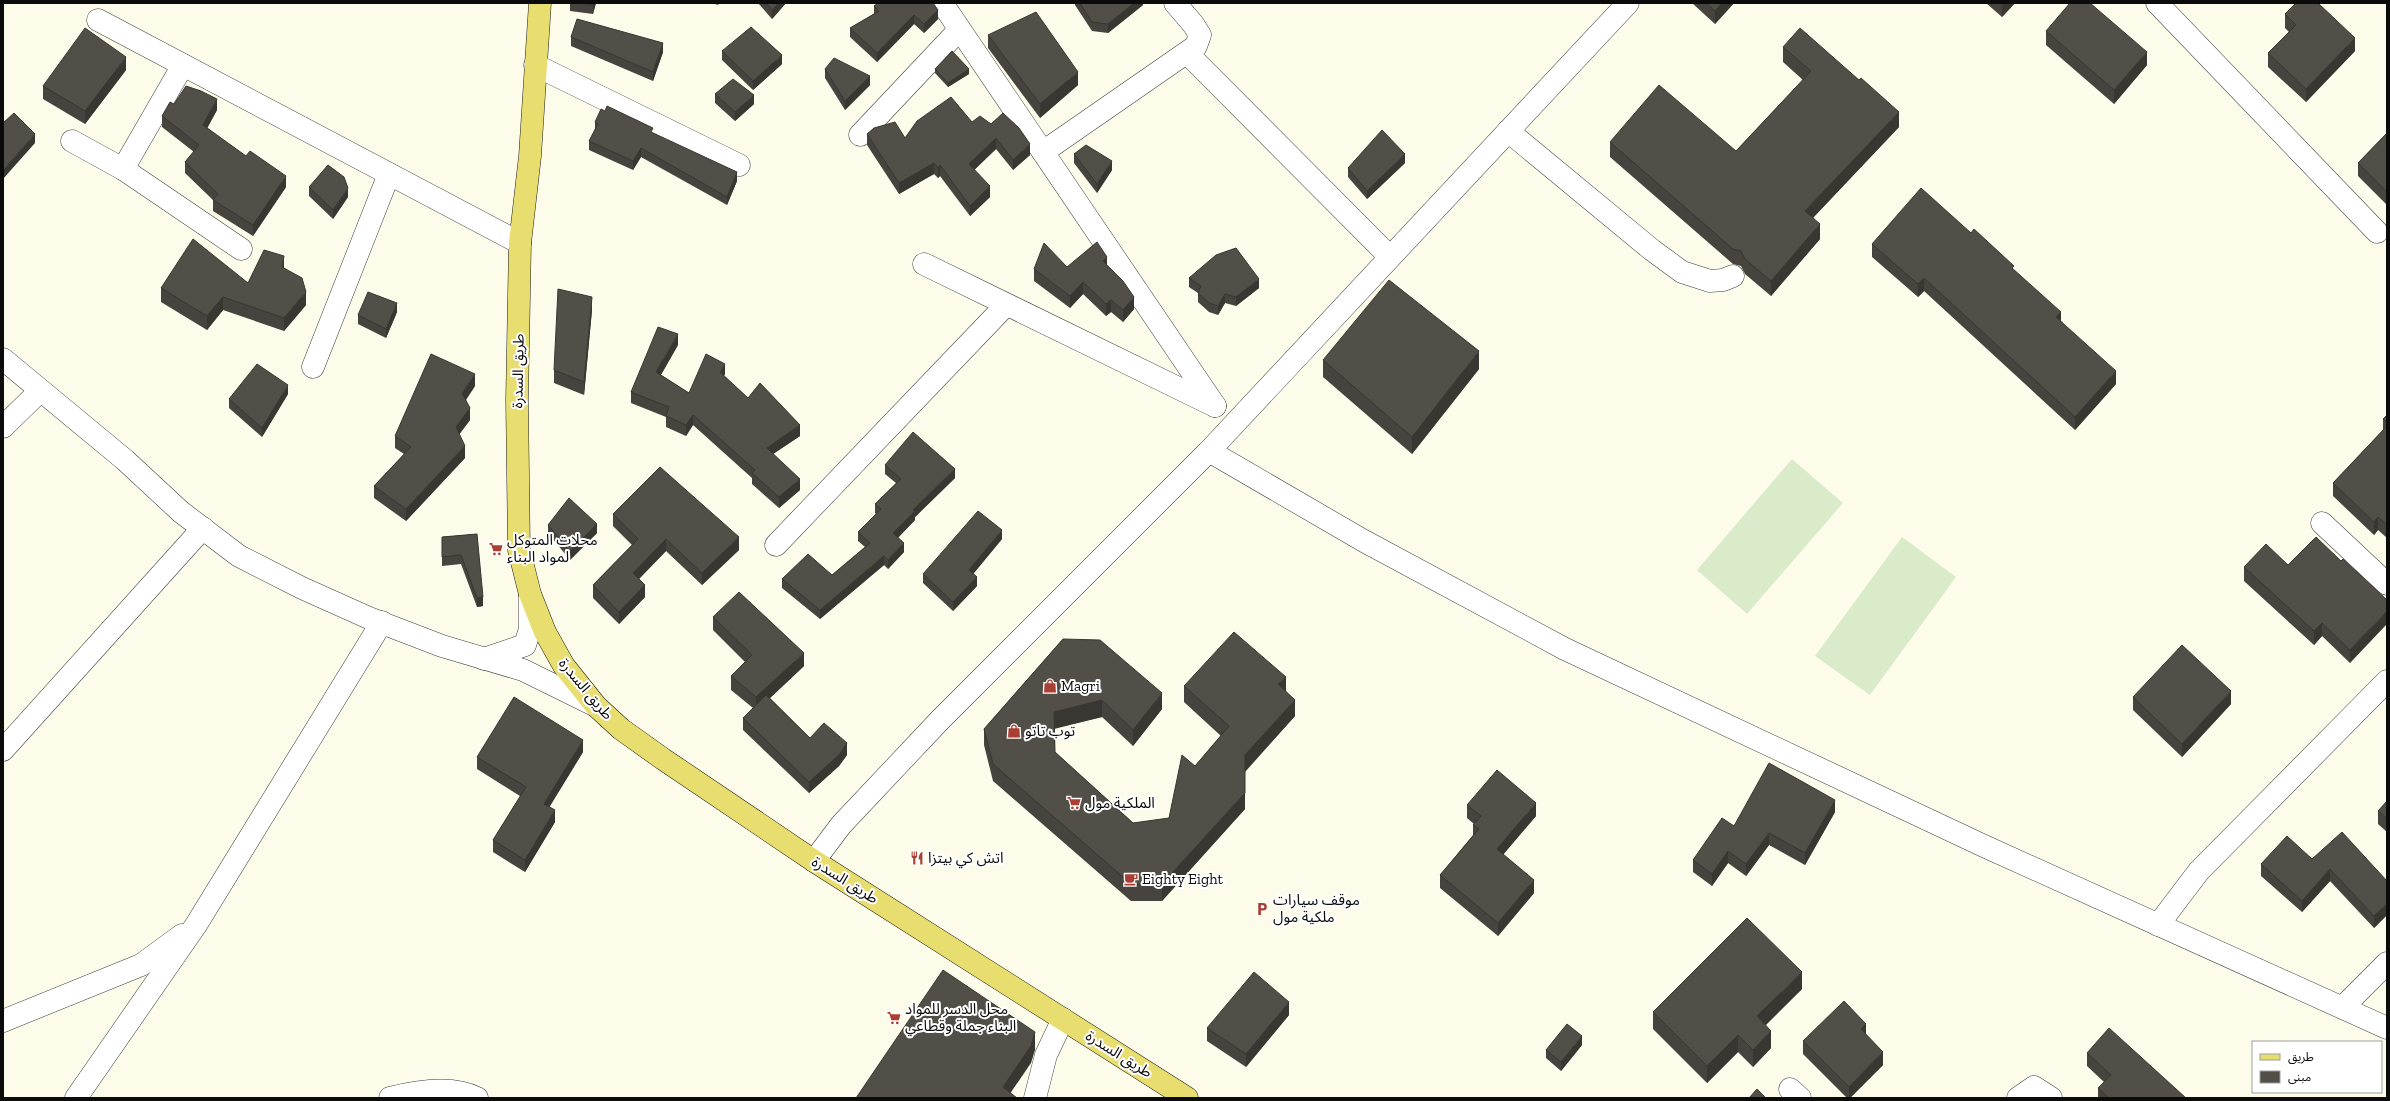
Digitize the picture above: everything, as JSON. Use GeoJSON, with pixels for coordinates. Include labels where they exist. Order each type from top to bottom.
{"type":"FeatureCollection","features":[{"type":"Feature","properties":{"kind":"main road","name":"طريق السدرة"},"geometry":{"type":"LineString","coordinates":[[540,3],[530,156],[520,243],[516,400],[519,550],[530,594],[546,632],[564,666],[596,706],[621,729],[663,759],[814,861],[1187,1098]]}},
{"type":"Feature","properties":{"kind":"street"},"geometry":{"type":"LineString","coordinates":[[942,3],[1215,406]]}},
{"type":"Feature","properties":{"kind":"street"},"geometry":{"type":"LineString","coordinates":[[1043,152],[1188,54],[1196,46],[1200,35],[1193,24],[1175,3]]}},
{"type":"Feature","properties":{"kind":"street"},"geometry":{"type":"LineString","coordinates":[[814,861],[841,825],[940,720],[1209,450],[1628,3]]}},
{"type":"Feature","properties":{"kind":"street"},"geometry":{"type":"LineString","coordinates":[[2157,3],[2377,232]]}},
{"type":"Feature","properties":{"kind":"street"},"geometry":{"type":"LineString","coordinates":[[98,20],[520,243]]}},
{"type":"Feature","properties":{"kind":"street"},"geometry":{"type":"LineString","coordinates":[[860,135],[959,30]]}},
{"type":"Feature","properties":{"kind":"street"},"geometry":{"type":"LineString","coordinates":[[1188,54],[1390,257]]}},
{"type":"Feature","properties":{"kind":"street"},"geometry":{"type":"LineString","coordinates":[[123,169],[184,65]]}},
{"type":"Feature","properties":{"kind":"street"},"geometry":{"type":"LineString","coordinates":[[535,65],[739,166]]}},
{"type":"Feature","properties":{"kind":"street"},"geometry":{"type":"LineString","coordinates":[[1508,131],[1652,250],[1682,272],[1710,281],[1723,280],[1733,276]]}},
{"type":"Feature","properties":{"kind":"street"},"geometry":{"type":"LineString","coordinates":[[72,141],[123,169],[241,249]]}},
{"type":"Feature","properties":{"kind":"street"},"geometry":{"type":"LineString","coordinates":[[313,367],[389,174]]}},
{"type":"Feature","properties":{"kind":"street"},"geometry":{"type":"LineString","coordinates":[[924,264],[1215,406],[1236,420]]}},
{"type":"Feature","properties":{"kind":"street"},"geometry":{"type":"LineString","coordinates":[[776,545],[1006,305]]}},
{"type":"Feature","properties":{"kind":"street"},"geometry":{"type":"LineString","coordinates":[[3,359],[125,460],[181,512],[240,556],[302,588],[382,622],[442,646],[522,670],[596,706]]}},
{"type":"Feature","properties":{"kind":"street"},"geometry":{"type":"LineString","coordinates":[[3,427],[40,391]]}},
{"type":"Feature","properties":{"kind":"street"},"geometry":{"type":"LineString","coordinates":[[1209,450],[1364,541],[1565,649],[2158,925],[2387,1028]]}},
{"type":"Feature","properties":{"kind":"street"},"geometry":{"type":"LineString","coordinates":[[2322,523],[2387,584]]}},
{"type":"Feature","properties":{"kind":"street"},"geometry":{"type":"LineString","coordinates":[[3,750],[203,528]]}},
{"type":"Feature","properties":{"kind":"street"},"geometry":{"type":"LineString","coordinates":[[484,659],[524,645],[530,629],[530,594]]}},
{"type":"Feature","properties":{"kind":"street"},"geometry":{"type":"LineString","coordinates":[[76,1098],[196,925],[382,622]]}},
{"type":"Feature","properties":{"kind":"street"},"geometry":{"type":"LineString","coordinates":[[2158,925],[2199,871],[2387,681]]}},
{"type":"Feature","properties":{"kind":"street"},"geometry":{"type":"LineString","coordinates":[[3,1021],[141,965],[196,925]]}},
{"type":"Feature","properties":{"kind":"street"},"geometry":{"type":"LineString","coordinates":[[2343,1007],[2387,963]]}},
{"type":"Feature","properties":{"kind":"street"},"geometry":{"type":"LineString","coordinates":[[1035,1098],[1046,1055],[1063,1019]]}},
{"type":"Feature","properties":{"kind":"street"},"geometry":{"type":"LineString","coordinates":[[2018,1098],[2034,1087],[2051,1098]]}},
{"type":"Feature","properties":{"kind":"street"},"geometry":{"type":"LineString","coordinates":[[390,1098],[414,1092],[464,1091],[477,1098]]}},
{"type":"Feature","properties":{"kind":"green space"},"geometry":{"type":"Polygon","coordinates":[[[1792,459],[1843,503],[1747,614],[1697,570],[1792,459]]]}},
{"type":"Feature","properties":{"kind":"green space"},"geometry":{"type":"Polygon","coordinates":[[[1902,537],[1956,577],[1870,695],[1815,656],[1902,537]]]}},
{"type":"Feature","properties":{"kind":"building"},"geometry":{"type":"Polygon","coordinates":[[[578,3],[593,3],[593,5],[578,3]]]}},
{"type":"Feature","properties":{"kind":"building"},"geometry":{"type":"Polygon","coordinates":[[[766,3],[779,3],[772,10],[766,3]]]}},
{"type":"Feature","properties":{"kind":"building"},"geometry":{"type":"Polygon","coordinates":[[[878,3],[933,3],[938,10],[924,24],[914,15],[877,53],[850,28],[879,11],[874,6],[878,3]]]}},
{"type":"Feature","properties":{"kind":"building"},"geometry":{"type":"Polygon","coordinates":[[[1080,3],[1134,3],[1108,24],[1092,22],[1080,3]]]}},
{"type":"Feature","properties":{"kind":"building"},"geometry":{"type":"Polygon","coordinates":[[[1706,3],[1722,3],[1715,11],[1706,3]]]}},
{"type":"Feature","properties":{"kind":"building"},"geometry":{"type":"Polygon","coordinates":[[[2070,3],[2090,3],[2147,52],[2114,90],[2046,31],[2070,3]]]}},
{"type":"Feature","properties":{"kind":"building"},"geometry":{"type":"Polygon","coordinates":[[[2296,3],[2318,3],[2355,38],[2306,89],[2268,53],[2296,25],[2285,14],[2296,3]]]}},
{"type":"Feature","properties":{"kind":"building"},"geometry":{"type":"Polygon","coordinates":[[[1036,12],[1078,72],[1040,104],[988,35],[1036,12]]]}},
{"type":"Feature","properties":{"kind":"building"},"geometry":{"type":"Polygon","coordinates":[[[577,19],[663,43],[653,72],[571,37],[577,19]]]}},
{"type":"Feature","properties":{"kind":"building"},"geometry":{"type":"Polygon","coordinates":[[[751,27],[782,55],[753,81],[722,51],[751,27]]]}},
{"type":"Feature","properties":{"kind":"building"},"geometry":{"type":"Polygon","coordinates":[[[85,28],[126,57],[85,111],[43,86],[85,28]]]}},
{"type":"Feature","properties":{"kind":"building"},"geometry":{"type":"Polygon","coordinates":[[[1800,28],[1859,80],[1861,78],[1899,112],[1805,211],[1820,224],[1771,281],[1745,259],[1741,251],[1733,249],[1610,142],[1659,85],[1736,151],[1811,71],[1783,47],[1800,28]]]}},
{"type":"Feature","properties":{"kind":"building"},"geometry":{"type":"Polygon","coordinates":[[[952,51],[969,69],[948,83],[935,69],[952,51]]]}},
{"type":"Feature","properties":{"kind":"building"},"geometry":{"type":"Polygon","coordinates":[[[834,58],[870,76],[845,101],[825,69],[834,58]]]}},
{"type":"Feature","properties":{"kind":"building"},"geometry":{"type":"Polygon","coordinates":[[[733,79],[754,95],[735,112],[715,94],[733,79]]]}},
{"type":"Feature","properties":{"kind":"building"},"geometry":{"type":"Polygon","coordinates":[[[186,86],[217,99],[203,125],[246,156],[250,151],[286,176],[253,225],[213,200],[218,194],[185,162],[199,145],[162,116],[170,102],[174,104],[186,86]]]}},
{"type":"Feature","properties":{"kind":"building"},"geometry":{"type":"Polygon","coordinates":[[[951,97],[972,122],[980,116],[991,124],[1003,113],[1019,128],[1030,144],[1013,160],[996,138],[969,164],[990,186],[970,206],[940,165],[938,168],[934,163],[899,183],[867,134],[874,128],[895,122],[905,138],[917,121],[951,97]]]}},
{"type":"Feature","properties":{"kind":"building"},"geometry":{"type":"Polygon","coordinates":[[[607,106],[653,128],[651,132],[737,172],[727,197],[641,148],[633,161],[589,141],[598,124],[595,122],[601,109],[605,111],[607,106]]]}},
{"type":"Feature","properties":{"kind":"building"},"geometry":{"type":"Polygon","coordinates":[[[14,113],[35,134],[3,170],[3,123],[14,113]]]}},
{"type":"Feature","properties":{"kind":"building"},"geometry":{"type":"Polygon","coordinates":[[[1382,130],[1405,154],[1367,191],[1348,168],[1382,130]]]}},
{"type":"Feature","properties":{"kind":"building"},"geometry":{"type":"Polygon","coordinates":[[[2387,133],[2387,192],[2358,163],[2387,133]]]}},
{"type":"Feature","properties":{"kind":"building"},"geometry":{"type":"Polygon","coordinates":[[[1086,145],[1112,161],[1097,184],[1074,154],[1086,145]]]}},
{"type":"Feature","properties":{"kind":"building"},"geometry":{"type":"Polygon","coordinates":[[[328,165],[344,177],[348,188],[333,210],[309,187],[328,165]]]}},
{"type":"Feature","properties":{"kind":"building"},"geometry":{"type":"Polygon","coordinates":[[[1921,188],[1971,233],[1974,229],[2014,266],[2012,268],[2061,312],[2056,317],[2116,371],[2075,417],[1924,278],[1918,284],[1872,244],[1921,188]]]}},
{"type":"Feature","properties":{"kind":"building"},"geometry":{"type":"Polygon","coordinates":[[[193,239],[248,283],[264,250],[284,256],[282,267],[302,278],[306,292],[284,318],[223,297],[207,316],[161,288],[193,239]]]}},
{"type":"Feature","properties":{"kind":"building"},"geometry":{"type":"Polygon","coordinates":[[[1097,242],[1107,257],[1103,261],[1123,281],[1134,297],[1123,310],[1111,300],[1106,304],[1083,282],[1070,296],[1034,269],[1044,243],[1067,267],[1097,242]]]}},
{"type":"Feature","properties":{"kind":"building"},"geometry":{"type":"Polygon","coordinates":[[[1236,248],[1259,279],[1236,297],[1225,294],[1218,306],[1209,303],[1198,293],[1201,286],[1189,278],[1216,255],[1236,248]]]}},
{"type":"Feature","properties":{"kind":"building"},"geometry":{"type":"Polygon","coordinates":[[[1389,280],[1479,351],[1412,437],[1323,360],[1389,280]]]}},
{"type":"Feature","properties":{"kind":"building"},"geometry":{"type":"Polygon","coordinates":[[[558,289],[592,297],[584,382],[554,370],[558,289]]]}},
{"type":"Feature","properties":{"kind":"building"},"geometry":{"type":"Polygon","coordinates":[[[368,292],[397,303],[386,329],[358,315],[368,292]]]}},
{"type":"Feature","properties":{"kind":"building"},"geometry":{"type":"Polygon","coordinates":[[[658,327],[678,334],[656,372],[689,393],[706,354],[725,364],[720,372],[748,398],[760,383],[800,425],[767,448],[800,479],[779,497],[752,473],[755,470],[693,415],[686,425],[666,416],[669,407],[631,392],[658,327]]]}},
{"type":"Feature","properties":{"kind":"building"},"geometry":{"type":"Polygon","coordinates":[[[431,354],[475,374],[462,393],[470,408],[456,427],[465,446],[406,509],[374,486],[411,447],[395,436],[431,354]]]}},
{"type":"Feature","properties":{"kind":"building"},"geometry":{"type":"Polygon","coordinates":[[[257,364],[288,385],[262,428],[229,399],[257,364]]]}},
{"type":"Feature","properties":{"kind":"building"},"geometry":{"type":"Polygon","coordinates":[[[2387,415],[2387,422],[2383,419],[2387,415]]]}},
{"type":"Feature","properties":{"kind":"building"},"geometry":{"type":"Polygon","coordinates":[[[2387,426],[2387,525],[2378,517],[2374,522],[2333,483],[2387,426]]]}},
{"type":"Feature","properties":{"kind":"building"},"geometry":{"type":"Polygon","coordinates":[[[913,432],[955,469],[913,510],[915,511],[893,533],[904,543],[888,560],[884,556],[820,610],[782,579],[808,554],[832,575],[870,543],[858,532],[881,509],[875,504],[901,479],[885,465],[913,432]]]}},
{"type":"Feature","properties":{"kind":"building"},"geometry":{"type":"Polygon","coordinates":[[[660,467],[739,537],[702,573],[666,539],[633,573],[645,585],[619,612],[593,585],[638,539],[613,514],[660,467]]]}},
{"type":"Feature","properties":{"kind":"building"},"geometry":{"type":"Polygon","coordinates":[[[569,498],[597,524],[570,551],[548,525],[569,498]]]}},
{"type":"Feature","properties":{"kind":"building"},"geometry":{"type":"Polygon","coordinates":[[[978,511],[1002,530],[969,570],[977,577],[953,602],[923,574],[978,511]]]}},
{"type":"Feature","properties":{"kind":"building"},"geometry":{"type":"Polygon","coordinates":[[[477,534],[483,597],[477,598],[461,555],[442,557],[442,537],[477,534]]]}},
{"type":"Feature","properties":{"kind":"building"},"geometry":{"type":"Polygon","coordinates":[[[2316,537],[2341,561],[2343,559],[2387,600],[2387,611],[2350,650],[2322,623],[2314,631],[2244,567],[2266,544],[2288,565],[2316,537]]]}},
{"type":"Feature","properties":{"kind":"building"},"geometry":{"type":"Polygon","coordinates":[[[739,592],[804,653],[756,697],[731,676],[752,655],[713,617],[739,592]]]}},
{"type":"Feature","properties":{"kind":"building"},"geometry":{"type":"Polygon","coordinates":[[[1234,632],[1286,677],[1278,684],[1295,700],[1245,755],[1245,793],[1162,884],[1131,884],[993,764],[984,729],[1063,639],[1100,640],[1162,693],[1133,730],[1102,700],[1054,712],[1055,752],[1133,823],[1169,818],[1182,755],[1195,766],[1229,726],[1184,686],[1234,632]]]}},
{"type":"Feature","properties":{"kind":"building"},"geometry":{"type":"Polygon","coordinates":[[[2182,645],[2231,691],[2182,744],[2133,697],[2182,645]]]}},
{"type":"Feature","properties":{"kind":"building"},"geometry":{"type":"Polygon","coordinates":[[[766,695],[810,738],[824,723],[847,743],[839,755],[809,782],[743,718],[766,695]]]}},
{"type":"Feature","properties":{"kind":"building"},"geometry":{"type":"Polygon","coordinates":[[[514,697],[583,740],[544,804],[555,810],[525,860],[493,840],[526,787],[477,757],[514,697]]]}},
{"type":"Feature","properties":{"kind":"building"},"geometry":{"type":"Polygon","coordinates":[[[1769,763],[1835,800],[1805,853],[1769,833],[1746,864],[1728,851],[1712,874],[1693,860],[1722,818],[1734,826],[1769,763]]]}},
{"type":"Feature","properties":{"kind":"building"},"geometry":{"type":"Polygon","coordinates":[[[1497,770],[1536,803],[1497,849],[1534,880],[1498,923],[1440,875],[1479,829],[1473,825],[1481,816],[1467,805],[1497,770]]]}},
{"type":"Feature","properties":{"kind":"building"},"geometry":{"type":"Polygon","coordinates":[[[2387,801],[2387,819],[2378,811],[2387,801]]]}},
{"type":"Feature","properties":{"kind":"building"},"geometry":{"type":"Polygon","coordinates":[[[2342,832],[2387,881],[2387,904],[2374,916],[2330,869],[2302,901],[2261,864],[2287,836],[2312,859],[2342,832]]]}},
{"type":"Feature","properties":{"kind":"building"},"geometry":{"type":"Polygon","coordinates":[[[1747,918],[1802,972],[1757,1016],[1771,1031],[1753,1050],[1738,1035],[1707,1066],[1653,1012],[1747,918]]]}},
{"type":"Feature","properties":{"kind":"building"},"geometry":{"type":"Polygon","coordinates":[[[943,970],[1035,1032],[1031,1046],[1003,1087],[1017,1098],[856,1098],[943,970]]]}},
{"type":"Feature","properties":{"kind":"building"},"geometry":{"type":"Polygon","coordinates":[[[1254,972],[1289,1002],[1246,1054],[1207,1028],[1254,972]]]}},
{"type":"Feature","properties":{"kind":"building"},"geometry":{"type":"Polygon","coordinates":[[[1844,1001],[1866,1024],[1861,1029],[1883,1052],[1849,1087],[1803,1041],[1844,1001]]]}},
{"type":"Feature","properties":{"kind":"building"},"geometry":{"type":"Polygon","coordinates":[[[1567,1024],[1582,1036],[1561,1062],[1546,1050],[1567,1024]]]}},
{"type":"Feature","properties":{"kind":"building"},"geometry":{"type":"Polygon","coordinates":[[[2109,1028],[2186,1098],[2109,1098],[2098,1088],[2111,1075],[2087,1053],[2109,1028]]]}},
{"type":"Feature","properties":{"kind":"building"},"geometry":{"type":"Polygon","coordinates":[[[1757,1089],[1766,1098],[1749,1098],[1757,1089]]]}},
{"type":"Feature","properties":{"kind":"place","name":"محلات المتوكل لمواد البناء"},"geometry":{"type":"Point","coordinates":[496,549]}},
{"type":"Feature","properties":{"kind":"place","name":"Magri"},"geometry":{"type":"Point","coordinates":[1050,686]}},
{"type":"Feature","properties":{"kind":"place","name":"توب تاتو"},"geometry":{"type":"Point","coordinates":[1014,731]}},
{"type":"Feature","properties":{"kind":"place","name":"الملكية مول"},"geometry":{"type":"Point","coordinates":[1074,803]}},
{"type":"Feature","properties":{"kind":"place","name":"اتش كي بيتزا"},"geometry":{"type":"Point","coordinates":[917,858]}},
{"type":"Feature","properties":{"kind":"place","name":"Eighty Eight"},"geometry":{"type":"Point","coordinates":[1131,879]}},
{"type":"Feature","properties":{"kind":"place","name":"موقف سيارات ملكية مول"},"geometry":{"type":"Point","coordinates":[1262,909]}},
{"type":"Feature","properties":{"kind":"place","name":"محل الدسر للمواد البناء جملة وقطاعي"},"geometry":{"type":"Point","coordinates":[894,1018]}}]}
